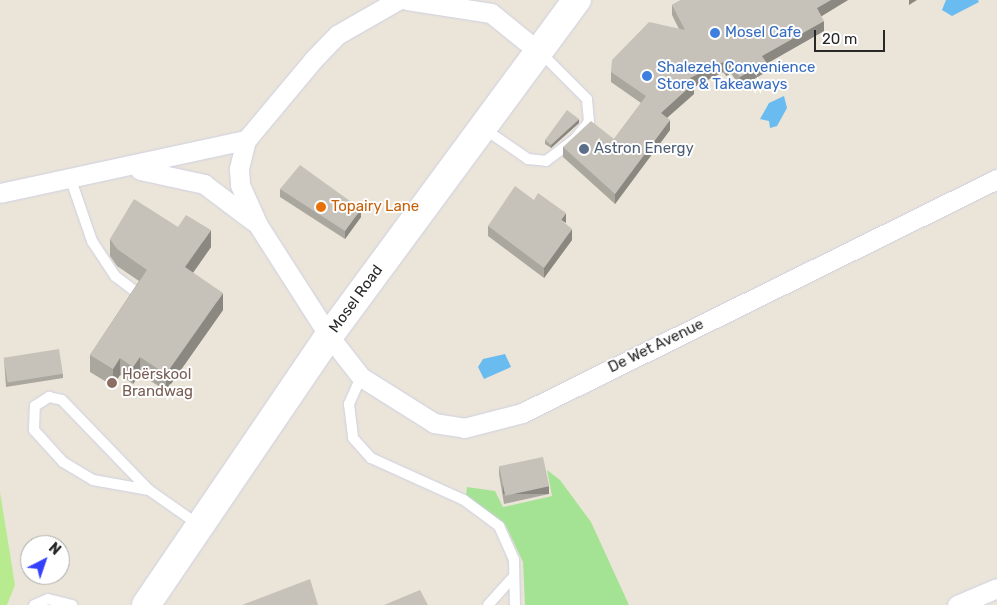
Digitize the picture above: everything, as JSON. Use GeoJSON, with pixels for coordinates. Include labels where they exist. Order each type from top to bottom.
{"type":"FeatureCollection","features":[{"type":"Feature","properties":{"kind":"street"},"geometry":{"type":"LineString","coordinates":[[408,0],[492,13],[538,50]]}},
{"type":"Feature","properties":{"kind":"street","name":"Mosel Road"},"geometry":{"type":"LineString","coordinates":[[146,605],[329,336],[481,127],[577,0]]}},
{"type":"Feature","properties":{"kind":"street"},"geometry":{"type":"LineString","coordinates":[[258,225],[240,185],[239,169],[246,140],[337,35],[389,2]]}},
{"type":"Feature","properties":{"kind":"street"},"geometry":{"type":"LineString","coordinates":[[0,193],[70,177],[124,170],[246,140]]}},
{"type":"Feature","properties":{"kind":"street"},"geometry":{"type":"LineString","coordinates":[[124,170],[204,184],[222,192],[258,225]]}},
{"type":"Feature","properties":{"kind":"street","name":"De Wet Avenue"},"geometry":{"type":"LineString","coordinates":[[258,225],[329,336],[361,377],[434,423],[464,428],[490,425],[997,179]]}},
{"type":"Feature","properties":{"kind":"street"},"geometry":{"type":"LineString","coordinates":[[957,605],[997,588]]}},
{"type":"Feature","properties":{"kind":"lane"},"geometry":{"type":"LineString","coordinates":[[481,127],[528,159],[540,161],[559,153],[589,122],[587,99],[538,50]]}},
{"type":"Feature","properties":{"kind":"lane"},"geometry":{"type":"LineString","coordinates":[[70,177],[92,241],[115,276],[136,292]]}},
{"type":"Feature","properties":{"kind":"lane"},"geometry":{"type":"LineString","coordinates":[[361,377],[349,404],[350,429],[361,449],[481,510],[506,535],[514,576],[515,605]]}},
{"type":"Feature","properties":{"kind":"lane"},"geometry":{"type":"LineString","coordinates":[[149,490],[93,480],[63,462],[34,430],[35,406],[50,397],[62,400],[149,490],[200,525]]}},
{"type":"Feature","properties":{"kind":"lane"},"geometry":{"type":"LineString","coordinates":[[488,605],[514,576]]}},
{"type":"Feature","properties":{"kind":"lane"},"geometry":{"type":"LineString","coordinates":[[34,605],[48,599],[72,605]]}},
{"type":"Feature","properties":{"kind":"green space"},"geometry":{"type":"Polygon","coordinates":[[[547,470],[560,480],[591,522],[629,605],[525,605],[523,562],[505,524],[466,495],[467,487],[495,491],[503,507],[552,496],[547,470]]]}},
{"type":"Feature","properties":{"kind":"green space"},"geometry":{"type":"Polygon","coordinates":[[[0,492],[15,585],[7,605],[0,605],[0,492]]]}},
{"type":"Feature","properties":{"kind":"water"},"geometry":{"type":"Polygon","coordinates":[[[946,0],[978,0],[979,2],[952,16],[942,10],[946,0]]]}},
{"type":"Feature","properties":{"kind":"water"},"geometry":{"type":"Polygon","coordinates":[[[784,96],[787,108],[777,126],[770,128],[769,121],[760,119],[769,103],[784,96]]]}},
{"type":"Feature","properties":{"kind":"water"},"geometry":{"type":"Polygon","coordinates":[[[505,354],[511,367],[484,379],[478,367],[483,359],[505,354]]]}},
{"type":"Feature","properties":{"kind":"building"},"geometry":{"type":"Polygon","coordinates":[[[681,0],[831,0],[817,8],[824,21],[762,56],[766,62],[740,77],[731,63],[726,66],[723,62],[690,78],[694,83],[661,113],[670,120],[615,194],[563,147],[591,121],[614,139],[646,96],[611,72],[612,60],[649,22],[685,30],[672,5],[681,0]]]}},
{"type":"Feature","properties":{"kind":"building"},"geometry":{"type":"Polygon","coordinates":[[[567,110],[579,119],[551,145],[545,140],[567,110]]]}},
{"type":"Feature","properties":{"kind":"building","name":"Topairy Lane"},"geometry":{"type":"Polygon","coordinates":[[[300,165],[361,209],[345,231],[280,189],[300,165]]]}},
{"type":"Feature","properties":{"kind":"building"},"geometry":{"type":"Polygon","coordinates":[[[515,186],[534,200],[538,193],[566,213],[561,220],[572,229],[544,268],[488,226],[515,186]]]}},
{"type":"Feature","properties":{"kind":"building"},"geometry":{"type":"Polygon","coordinates":[[[134,199],[178,227],[186,215],[211,230],[185,267],[223,293],[166,374],[140,357],[133,367],[120,358],[113,369],[90,355],[147,270],[117,249],[110,239],[134,199]]]}},
{"type":"Feature","properties":{"kind":"building"},"geometry":{"type":"Polygon","coordinates":[[[59,349],[63,374],[8,382],[4,358],[59,349]]]}},
{"type":"Feature","properties":{"kind":"building"},"geometry":{"type":"Polygon","coordinates":[[[543,457],[549,486],[505,496],[499,466],[543,457]]]}},
{"type":"Feature","properties":{"kind":"building"},"geometry":{"type":"Polygon","coordinates":[[[310,579],[318,605],[242,605],[310,579]]]}},
{"type":"Feature","properties":{"kind":"building"},"geometry":{"type":"Polygon","coordinates":[[[420,590],[428,605],[384,605],[420,590]]]}},
{"type":"Feature","properties":{"kind":"place","name":"Mosel Cafe"},"geometry":{"type":"Point","coordinates":[715,33]}},
{"type":"Feature","properties":{"kind":"place","name":"Shalezeh Convenience Store & Takeaways"},"geometry":{"type":"Point","coordinates":[647,76]}},
{"type":"Feature","properties":{"kind":"place","name":"Astron Energy"},"geometry":{"type":"Point","coordinates":[584,149]}},
{"type":"Feature","properties":{"kind":"place","name":"Topairy Lane"},"geometry":{"type":"Point","coordinates":[321,207]}},
{"type":"Feature","properties":{"kind":"place","name":"Hoërskool Brandwag"},"geometry":{"type":"Point","coordinates":[112,383]}}]}
